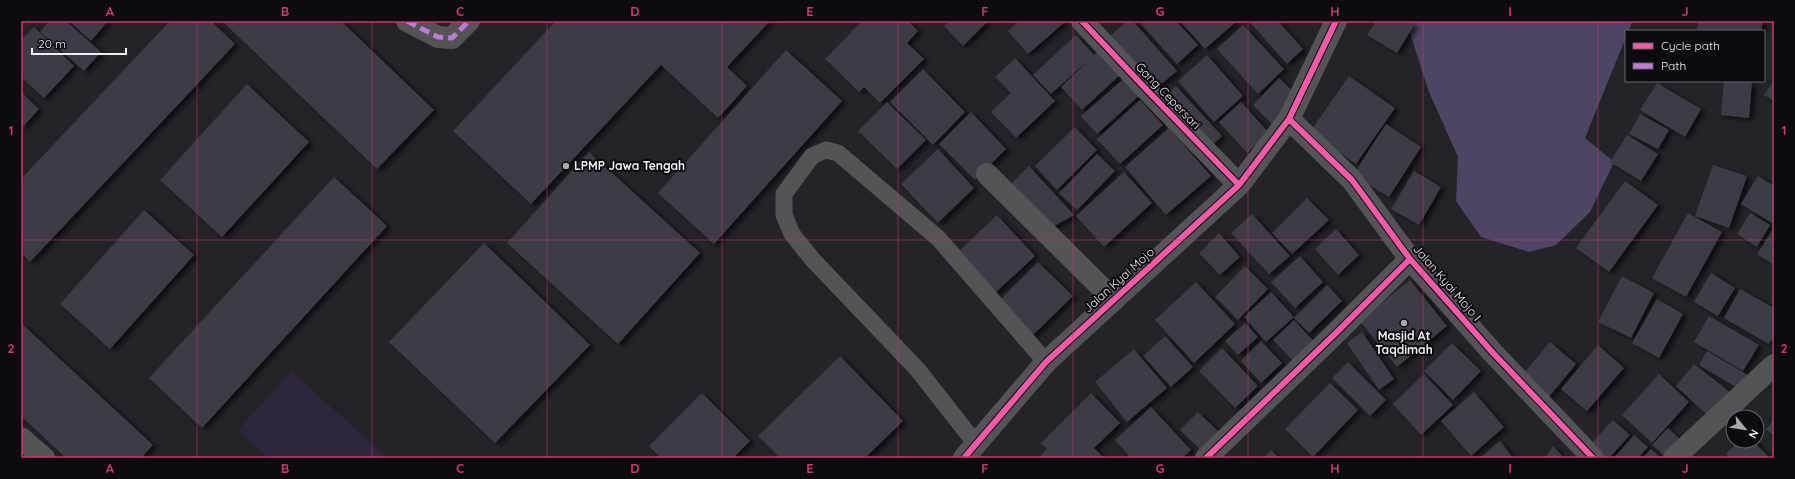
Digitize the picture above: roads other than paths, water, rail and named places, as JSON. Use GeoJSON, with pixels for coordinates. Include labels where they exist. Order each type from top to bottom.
{"type":"FeatureCollection","features":[{"type":"Feature","properties":{"kind":"street"},"geometry":{"type":"LineString","coordinates":[[407,21],[438,38],[452,38],[469,21]]}},
{"type":"Feature","properties":{"kind":"street","name":"Gang Cepersari"},"geometry":{"type":"LineString","coordinates":[[1082,21],[1239,185]]}},
{"type":"Feature","properties":{"kind":"street","name":"Jalan Kyai Mojo"},"geometry":{"type":"LineString","coordinates":[[970,451],[1046,362],[1239,185],[1289,119],[1336,21]]}},
{"type":"Feature","properties":{"kind":"street","name":"Jalan Kyai Mojo I"},"geometry":{"type":"LineString","coordinates":[[1289,119],[1352,180],[1410,259],[1493,353],[1593,458]]}},
{"type":"Feature","properties":{"kind":"street"},"geometry":{"type":"LineString","coordinates":[[987,174],[1114,300]]}},
{"type":"Feature","properties":{"kind":"street"},"geometry":{"type":"LineString","coordinates":[[1206,458],[1337,332],[1410,259]]}},
{"type":"Feature","properties":{"kind":"street"},"geometry":{"type":"LineString","coordinates":[[1674,458],[1774,365]]}},
{"type":"Feature","properties":{"kind":"street"},"geometry":{"type":"LineString","coordinates":[[21,438],[44,458]]}},
{"type":"Feature","properties":{"kind":"lane"},"geometry":{"type":"LineString","coordinates":[[970,451],[918,370],[813,260],[792,234],[784,215],[784,194],[812,156],[826,150],[838,153],[938,238],[1046,362]]}},
{"type":"Feature","properties":{"kind":"place","name":"LPMP Jawa Tengah"},"geometry":{"type":"Point","coordinates":[566,166]}},
{"type":"Feature","properties":{"kind":"place","name":"Masjid At Taqdimah"},"geometry":{"type":"Point","coordinates":[1404,323]}}]}
